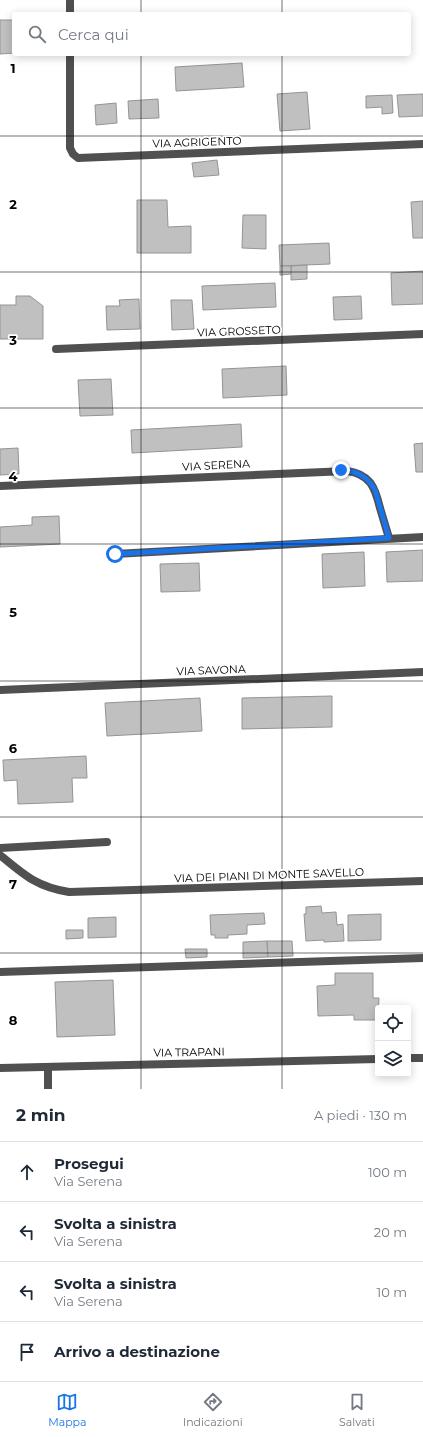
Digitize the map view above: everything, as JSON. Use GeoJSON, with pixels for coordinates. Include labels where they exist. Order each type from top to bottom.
{"type":"FeatureCollection","features":[{"type":"Feature","properties":{"kind":"street"},"geometry":{"type":"LineString","coordinates":[[70,0],[70,12]]}},
{"type":"Feature","properties":{"kind":"street","name":"VIA AGRIGENTO"},"geometry":{"type":"LineString","coordinates":[[70,56],[70,148],[73,154],[78,158],[423,144]]}},
{"type":"Feature","properties":{"kind":"street","name":"VIA GROSSETO"},"geometry":{"type":"LineString","coordinates":[[56,350],[423,334]]}},
{"type":"Feature","properties":{"kind":"street","name":"VIA SERENA"},"geometry":{"type":"LineString","coordinates":[[0,486],[347,471],[362,474],[375,490],[389,538]]}},
{"type":"Feature","properties":{"kind":"street"},"geometry":{"type":"LineString","coordinates":[[115,554],[423,537]]}},
{"type":"Feature","properties":{"kind":"street","name":"VIA SAVONA"},"geometry":{"type":"LineString","coordinates":[[0,690],[423,672]]}},
{"type":"Feature","properties":{"kind":"street"},"geometry":{"type":"LineString","coordinates":[[0,848],[107,842]]}},
{"type":"Feature","properties":{"kind":"street","name":"VIA DEI PIANI DI MONTE SAVELLO"},"geometry":{"type":"LineString","coordinates":[[0,855],[30,879],[51,888],[75,892],[423,881]]}},
{"type":"Feature","properties":{"kind":"street"},"geometry":{"type":"LineString","coordinates":[[0,972],[423,958]]}},
{"type":"Feature","properties":{"kind":"street"},"geometry":{"type":"LineString","coordinates":[[411,1058],[423,1058]]}},
{"type":"Feature","properties":{"kind":"street","name":"VIA TRAPANI"},"geometry":{"type":"LineString","coordinates":[[0,1068],[375,1059]]}},
{"type":"Feature","properties":{"kind":"street"},"geometry":{"type":"LineString","coordinates":[[48,1066],[48,1089]]}},
{"type":"Feature","properties":{"kind":"building"},"geometry":{"type":"Polygon","coordinates":[[[0,20],[12,20],[12,53],[0,54],[0,20]]]}},
{"type":"Feature","properties":{"kind":"building"},"geometry":{"type":"Polygon","coordinates":[[[242,63],[244,87],[176,91],[175,67],[242,63]]]}},
{"type":"Feature","properties":{"kind":"building"},"geometry":{"type":"Polygon","coordinates":[[[307,92],[310,129],[280,131],[277,94],[307,92]]]}},
{"type":"Feature","properties":{"kind":"building"},"geometry":{"type":"Polygon","coordinates":[[[423,94],[423,116],[399,117],[397,95],[423,94]]]}},
{"type":"Feature","properties":{"kind":"building"},"geometry":{"type":"Polygon","coordinates":[[[392,95],[393,113],[382,114],[382,107],[366,108],[366,96],[392,95]]]}},
{"type":"Feature","properties":{"kind":"building"},"geometry":{"type":"Polygon","coordinates":[[[158,99],[159,118],[129,119],[128,101],[158,99]]]}},
{"type":"Feature","properties":{"kind":"building"},"geometry":{"type":"Polygon","coordinates":[[[116,103],[117,123],[96,125],[95,105],[116,103]]]}},
{"type":"Feature","properties":{"kind":"building"},"geometry":{"type":"Polygon","coordinates":[[[217,160],[219,175],[194,177],[192,163],[217,160]]]}},
{"type":"Feature","properties":{"kind":"building"},"geometry":{"type":"Polygon","coordinates":[[[137,200],[167,200],[168,227],[191,226],[191,253],[137,253],[137,200]]]}},
{"type":"Feature","properties":{"kind":"building"},"geometry":{"type":"Polygon","coordinates":[[[423,201],[423,238],[413,238],[411,202],[423,201]]]}},
{"type":"Feature","properties":{"kind":"building"},"geometry":{"type":"Polygon","coordinates":[[[243,215],[266,215],[266,249],[242,248],[243,215]]]}},
{"type":"Feature","properties":{"kind":"building"},"geometry":{"type":"Polygon","coordinates":[[[329,243],[330,264],[280,266],[279,245],[329,243]]]}},
{"type":"Feature","properties":{"kind":"building"},"geometry":{"type":"Polygon","coordinates":[[[307,265],[307,279],[291,280],[291,266],[307,265]]]}},
{"type":"Feature","properties":{"kind":"building"},"geometry":{"type":"Polygon","coordinates":[[[280,266],[291,266],[291,274],[280,275],[280,266]]]}},
{"type":"Feature","properties":{"kind":"building"},"geometry":{"type":"Polygon","coordinates":[[[423,271],[423,304],[392,305],[391,273],[423,271]]]}},
{"type":"Feature","properties":{"kind":"building"},"geometry":{"type":"Polygon","coordinates":[[[275,283],[276,307],[203,310],[202,286],[275,283]]]}},
{"type":"Feature","properties":{"kind":"building"},"geometry":{"type":"Polygon","coordinates":[[[16,296],[30,296],[43,306],[43,339],[0,339],[0,305],[16,305],[16,296]]]}},
{"type":"Feature","properties":{"kind":"building"},"geometry":{"type":"Polygon","coordinates":[[[361,296],[362,319],[334,320],[333,297],[361,296]]]}},
{"type":"Feature","properties":{"kind":"building"},"geometry":{"type":"Polygon","coordinates":[[[139,299],[140,329],[107,330],[106,306],[120,306],[119,300],[139,299]]]}},
{"type":"Feature","properties":{"kind":"building"},"geometry":{"type":"Polygon","coordinates":[[[171,300],[192,300],[194,329],[172,330],[171,300]]]}},
{"type":"Feature","properties":{"kind":"building"},"geometry":{"type":"Polygon","coordinates":[[[286,366],[287,395],[223,398],[222,369],[286,366]]]}},
{"type":"Feature","properties":{"kind":"building"},"geometry":{"type":"Polygon","coordinates":[[[111,379],[113,415],[80,416],[78,380],[111,379]]]}},
{"type":"Feature","properties":{"kind":"building"},"geometry":{"type":"Polygon","coordinates":[[[241,424],[242,447],[132,453],[131,430],[241,424]]]}},
{"type":"Feature","properties":{"kind":"building"},"geometry":{"type":"Polygon","coordinates":[[[423,443],[423,472],[416,472],[414,444],[423,443]]]}},
{"type":"Feature","properties":{"kind":"building"},"geometry":{"type":"Polygon","coordinates":[[[18,448],[19,474],[0,475],[0,449],[18,448]]]}},
{"type":"Feature","properties":{"kind":"building"},"geometry":{"type":"Polygon","coordinates":[[[59,516],[60,544],[0,547],[0,527],[32,525],[32,517],[59,516]]]}},
{"type":"Feature","properties":{"kind":"building"},"geometry":{"type":"Polygon","coordinates":[[[423,550],[423,581],[387,582],[386,552],[423,550]]]}},
{"type":"Feature","properties":{"kind":"building"},"geometry":{"type":"Polygon","coordinates":[[[364,552],[365,586],[323,588],[322,554],[364,552]]]}},
{"type":"Feature","properties":{"kind":"building"},"geometry":{"type":"Polygon","coordinates":[[[199,563],[200,591],[161,592],[160,564],[199,563]]]}},
{"type":"Feature","properties":{"kind":"building"},"geometry":{"type":"Polygon","coordinates":[[[332,696],[332,727],[242,729],[242,698],[332,696]]]}},
{"type":"Feature","properties":{"kind":"building"},"geometry":{"type":"Polygon","coordinates":[[[200,698],[202,731],[107,736],[105,703],[200,698]]]}},
{"type":"Feature","properties":{"kind":"building"},"geometry":{"type":"Polygon","coordinates":[[[86,756],[87,778],[72,778],[73,802],[18,804],[17,780],[4,781],[3,760],[86,756]]]}},
{"type":"Feature","properties":{"kind":"building"},"geometry":{"type":"Polygon","coordinates":[[[321,906],[322,913],[336,912],[337,925],[343,924],[344,941],[306,941],[304,914],[306,914],[306,907],[321,906]]]}},
{"type":"Feature","properties":{"kind":"building"},"geometry":{"type":"Polygon","coordinates":[[[264,913],[265,924],[247,925],[247,934],[228,935],[228,938],[215,938],[215,935],[211,935],[210,915],[264,913]]]}},
{"type":"Feature","properties":{"kind":"building"},"geometry":{"type":"Polygon","coordinates":[[[381,914],[381,940],[348,941],[348,915],[381,914]]]}},
{"type":"Feature","properties":{"kind":"building"},"geometry":{"type":"Polygon","coordinates":[[[116,917],[116,937],[88,938],[88,918],[116,917]]]}},
{"type":"Feature","properties":{"kind":"building"},"geometry":{"type":"Polygon","coordinates":[[[66,930],[83,930],[83,938],[66,939],[66,930]]]}},
{"type":"Feature","properties":{"kind":"building"},"geometry":{"type":"Polygon","coordinates":[[[267,941],[268,957],[243,958],[243,942],[267,941]]]}},
{"type":"Feature","properties":{"kind":"building"},"geometry":{"type":"Polygon","coordinates":[[[267,941],[292,941],[293,956],[268,957],[267,941]]]}},
{"type":"Feature","properties":{"kind":"building"},"geometry":{"type":"Polygon","coordinates":[[[185,949],[207,949],[207,957],[186,958],[185,949]]]}},
{"type":"Feature","properties":{"kind":"building"},"geometry":{"type":"Polygon","coordinates":[[[335,973],[373,973],[373,998],[379,998],[379,1005],[375,1005],[375,1020],[354,1020],[354,1015],[318,1016],[317,986],[335,985],[335,973]]]}},
{"type":"Feature","properties":{"kind":"building"},"geometry":{"type":"Polygon","coordinates":[[[113,980],[115,1035],[57,1037],[55,982],[113,980]]]}},
{"type":"Feature","properties":{"kind":"route"},"geometry":{"type":"LineString","coordinates":[[115,554],[389,538],[375,490],[372,485],[362,474],[341,470]]}}]}
